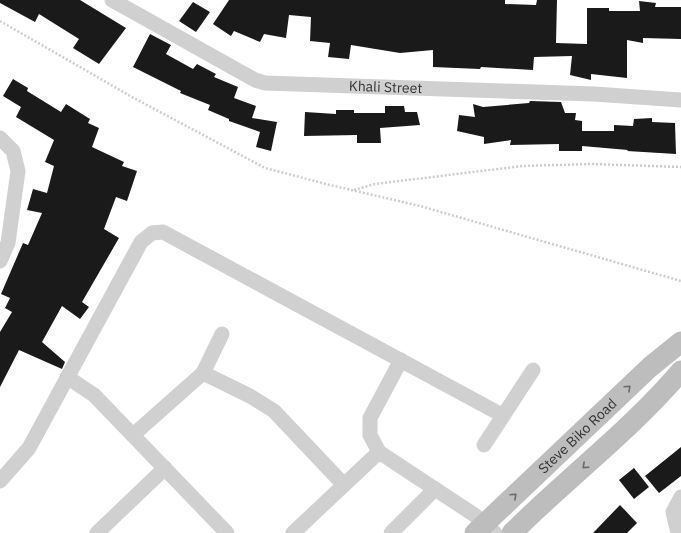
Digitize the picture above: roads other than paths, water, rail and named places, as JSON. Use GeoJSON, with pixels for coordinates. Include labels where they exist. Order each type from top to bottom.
{"type":"FeatureCollection","features":[{"type":"Feature","properties":{"kind":"street","name":"Khali Street"},"geometry":{"type":"LineString","coordinates":[[112,0],[255,80],[265,83],[594,94],[681,100]]}},
{"type":"Feature","properties":{"kind":"street"},"geometry":{"type":"LineString","coordinates":[[0,138],[13,151],[18,170],[8,243],[1,258]]}},
{"type":"Feature","properties":{"kind":"street"},"geometry":{"type":"LineString","coordinates":[[0,481],[29,448],[141,242],[152,233],[163,232],[502,415]]}},
{"type":"Feature","properties":{"kind":"street"},"geometry":{"type":"LineString","coordinates":[[133,435],[203,373],[222,334]]}},
{"type":"Feature","properties":{"kind":"street","name":"Steve Biko Road"},"geometry":{"type":"LineString","coordinates":[[485,530],[650,367],[681,342]]}},
{"type":"Feature","properties":{"kind":"street"},"geometry":{"type":"LineString","coordinates":[[401,360],[370,418],[370,435],[379,452],[435,490],[485,530]]}},
{"type":"Feature","properties":{"kind":"street"},"geometry":{"type":"LineString","coordinates":[[484,445],[502,415],[533,370]]}},
{"type":"Feature","properties":{"kind":"street","name":"Steve Biko Road"},"geometry":{"type":"LineString","coordinates":[[512,533],[619,434],[681,372]]}},
{"type":"Feature","properties":{"kind":"street"},"geometry":{"type":"LineString","coordinates":[[203,373],[250,396],[274,411],[344,485]]}},
{"type":"Feature","properties":{"kind":"street"},"geometry":{"type":"LineString","coordinates":[[67,377],[94,395],[227,533]]}},
{"type":"Feature","properties":{"kind":"street"},"geometry":{"type":"LineString","coordinates":[[293,533],[379,452]]}},
{"type":"Feature","properties":{"kind":"street"},"geometry":{"type":"LineString","coordinates":[[97,533],[164,468]]}},
{"type":"Feature","properties":{"kind":"street"},"geometry":{"type":"LineString","coordinates":[[391,533],[435,490]]}},
{"type":"Feature","properties":{"kind":"street"},"geometry":{"type":"LineString","coordinates":[[678,533],[673,512],[681,498]]}}]}
